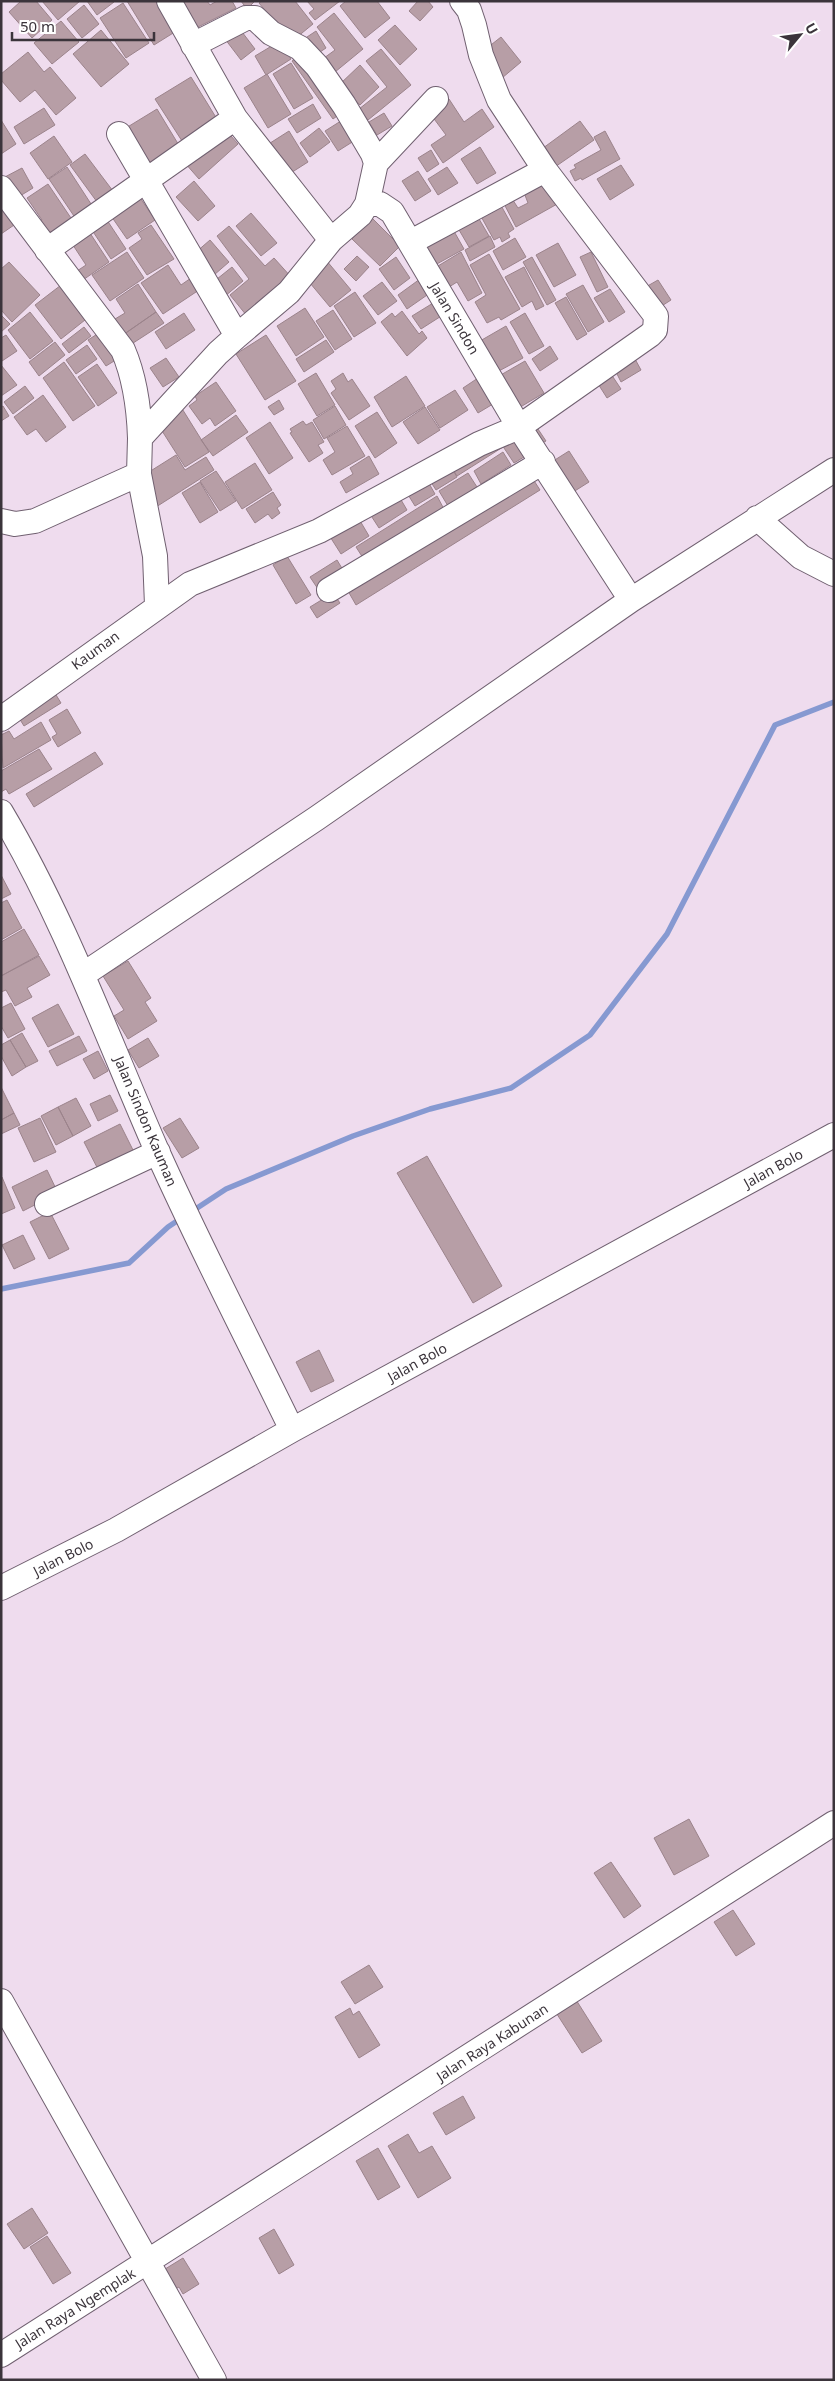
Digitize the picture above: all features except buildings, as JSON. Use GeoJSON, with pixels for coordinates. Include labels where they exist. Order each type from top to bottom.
{"type":"FeatureCollection","features":[{"type":"Feature","properties":{"kind":"street"},"geometry":{"type":"LineString","coordinates":[[169,1],[235,118],[331,240]]}},
{"type":"Feature","properties":{"kind":"street"},"geometry":{"type":"LineString","coordinates":[[155,556],[190,584],[319,531],[479,444],[520,427],[656,330],[657,323],[652,309],[545,170],[499,100],[490,83],[480,55],[474,26],[468,10],[462,1]]}},
{"type":"Feature","properties":{"kind":"street"},"geometry":{"type":"LineString","coordinates":[[193,45],[246,18],[255,18],[270,33],[300,48],[318,66],[344,105],[373,154],[376,163]]}},
{"type":"Feature","properties":{"kind":"street"},"geometry":{"type":"LineString","coordinates":[[140,438],[218,352],[289,292],[331,240],[360,215],[367,204],[376,163],[436,99]]}},
{"type":"Feature","properties":{"kind":"street"},"geometry":{"type":"LineString","coordinates":[[47,250],[235,118]]}},
{"type":"Feature","properties":{"kind":"street"},"geometry":{"type":"LineString","coordinates":[[119,134],[237,336]]}},
{"type":"Feature","properties":{"kind":"street"},"geometry":{"type":"LineString","coordinates":[[411,242],[545,170]]}},
{"type":"Feature","properties":{"kind":"street"},"geometry":{"type":"LineString","coordinates":[[1,188],[123,350],[131,369],[139,415],[139,474],[155,556],[157,605]]}},
{"type":"Feature","properties":{"kind":"street","name":"Jalan Sindon"},"geometry":{"type":"LineString","coordinates":[[367,204],[380,204],[387,207],[411,242],[520,427],[631,600]]}},
{"type":"Feature","properties":{"kind":"street"},"geometry":{"type":"LineString","coordinates":[[330,590],[543,462]]}},
{"type":"Feature","properties":{"kind":"street"},"geometry":{"type":"LineString","coordinates":[[84,974],[317,818],[631,600],[834,470]]}},
{"type":"Feature","properties":{"kind":"street"},"geometry":{"type":"LineString","coordinates":[[1,521],[15,524],[36,521],[139,474]]}},
{"type":"Feature","properties":{"kind":"street"},"geometry":{"type":"LineString","coordinates":[[757,518],[801,557],[834,574]]}},
{"type":"Feature","properties":{"kind":"street","name":"Kauman"},"geometry":{"type":"LineString","coordinates":[[1,719],[157,605],[190,584]]}},
{"type":"Feature","properties":{"kind":"street","name":"Jalan Sindon Kauman"},"geometry":{"type":"LineString","coordinates":[[1,812],[16,837],[84,974],[158,1152],[292,1430]]}},
{"type":"Feature","properties":{"kind":"street","name":"Jalan Bolo"},"geometry":{"type":"LineString","coordinates":[[1,1588],[116,1530],[292,1430],[834,1135]]}},
{"type":"Feature","properties":{"kind":"street"},"geometry":{"type":"LineString","coordinates":[[47,1204],[158,1152]]}},
{"type":"Feature","properties":{"kind":"street","name":"Jalan Raya Kabunan"},"geometry":{"type":"LineString","coordinates":[[150,2262],[834,1823]]}},
{"type":"Feature","properties":{"kind":"street"},"geometry":{"type":"LineString","coordinates":[[1,2001],[82,2148],[150,2262],[214,2380]]}},
{"type":"Feature","properties":{"kind":"street","name":"Jalan Raya Ngemplak"},"geometry":{"type":"LineString","coordinates":[[1,2355],[150,2262]]}},
{"type":"Feature","properties":{"kind":"waterway"},"geometry":{"type":"LineString","coordinates":[[191,1212],[226,1189],[353,1136],[430,1109],[511,1088],[590,1035],[667,934],[775,725],[834,702]]}},
{"type":"Feature","properties":{"kind":"waterway"},"geometry":{"type":"LineString","coordinates":[[1,1289],[129,1263],[168,1227],[183,1217]]}}]}
